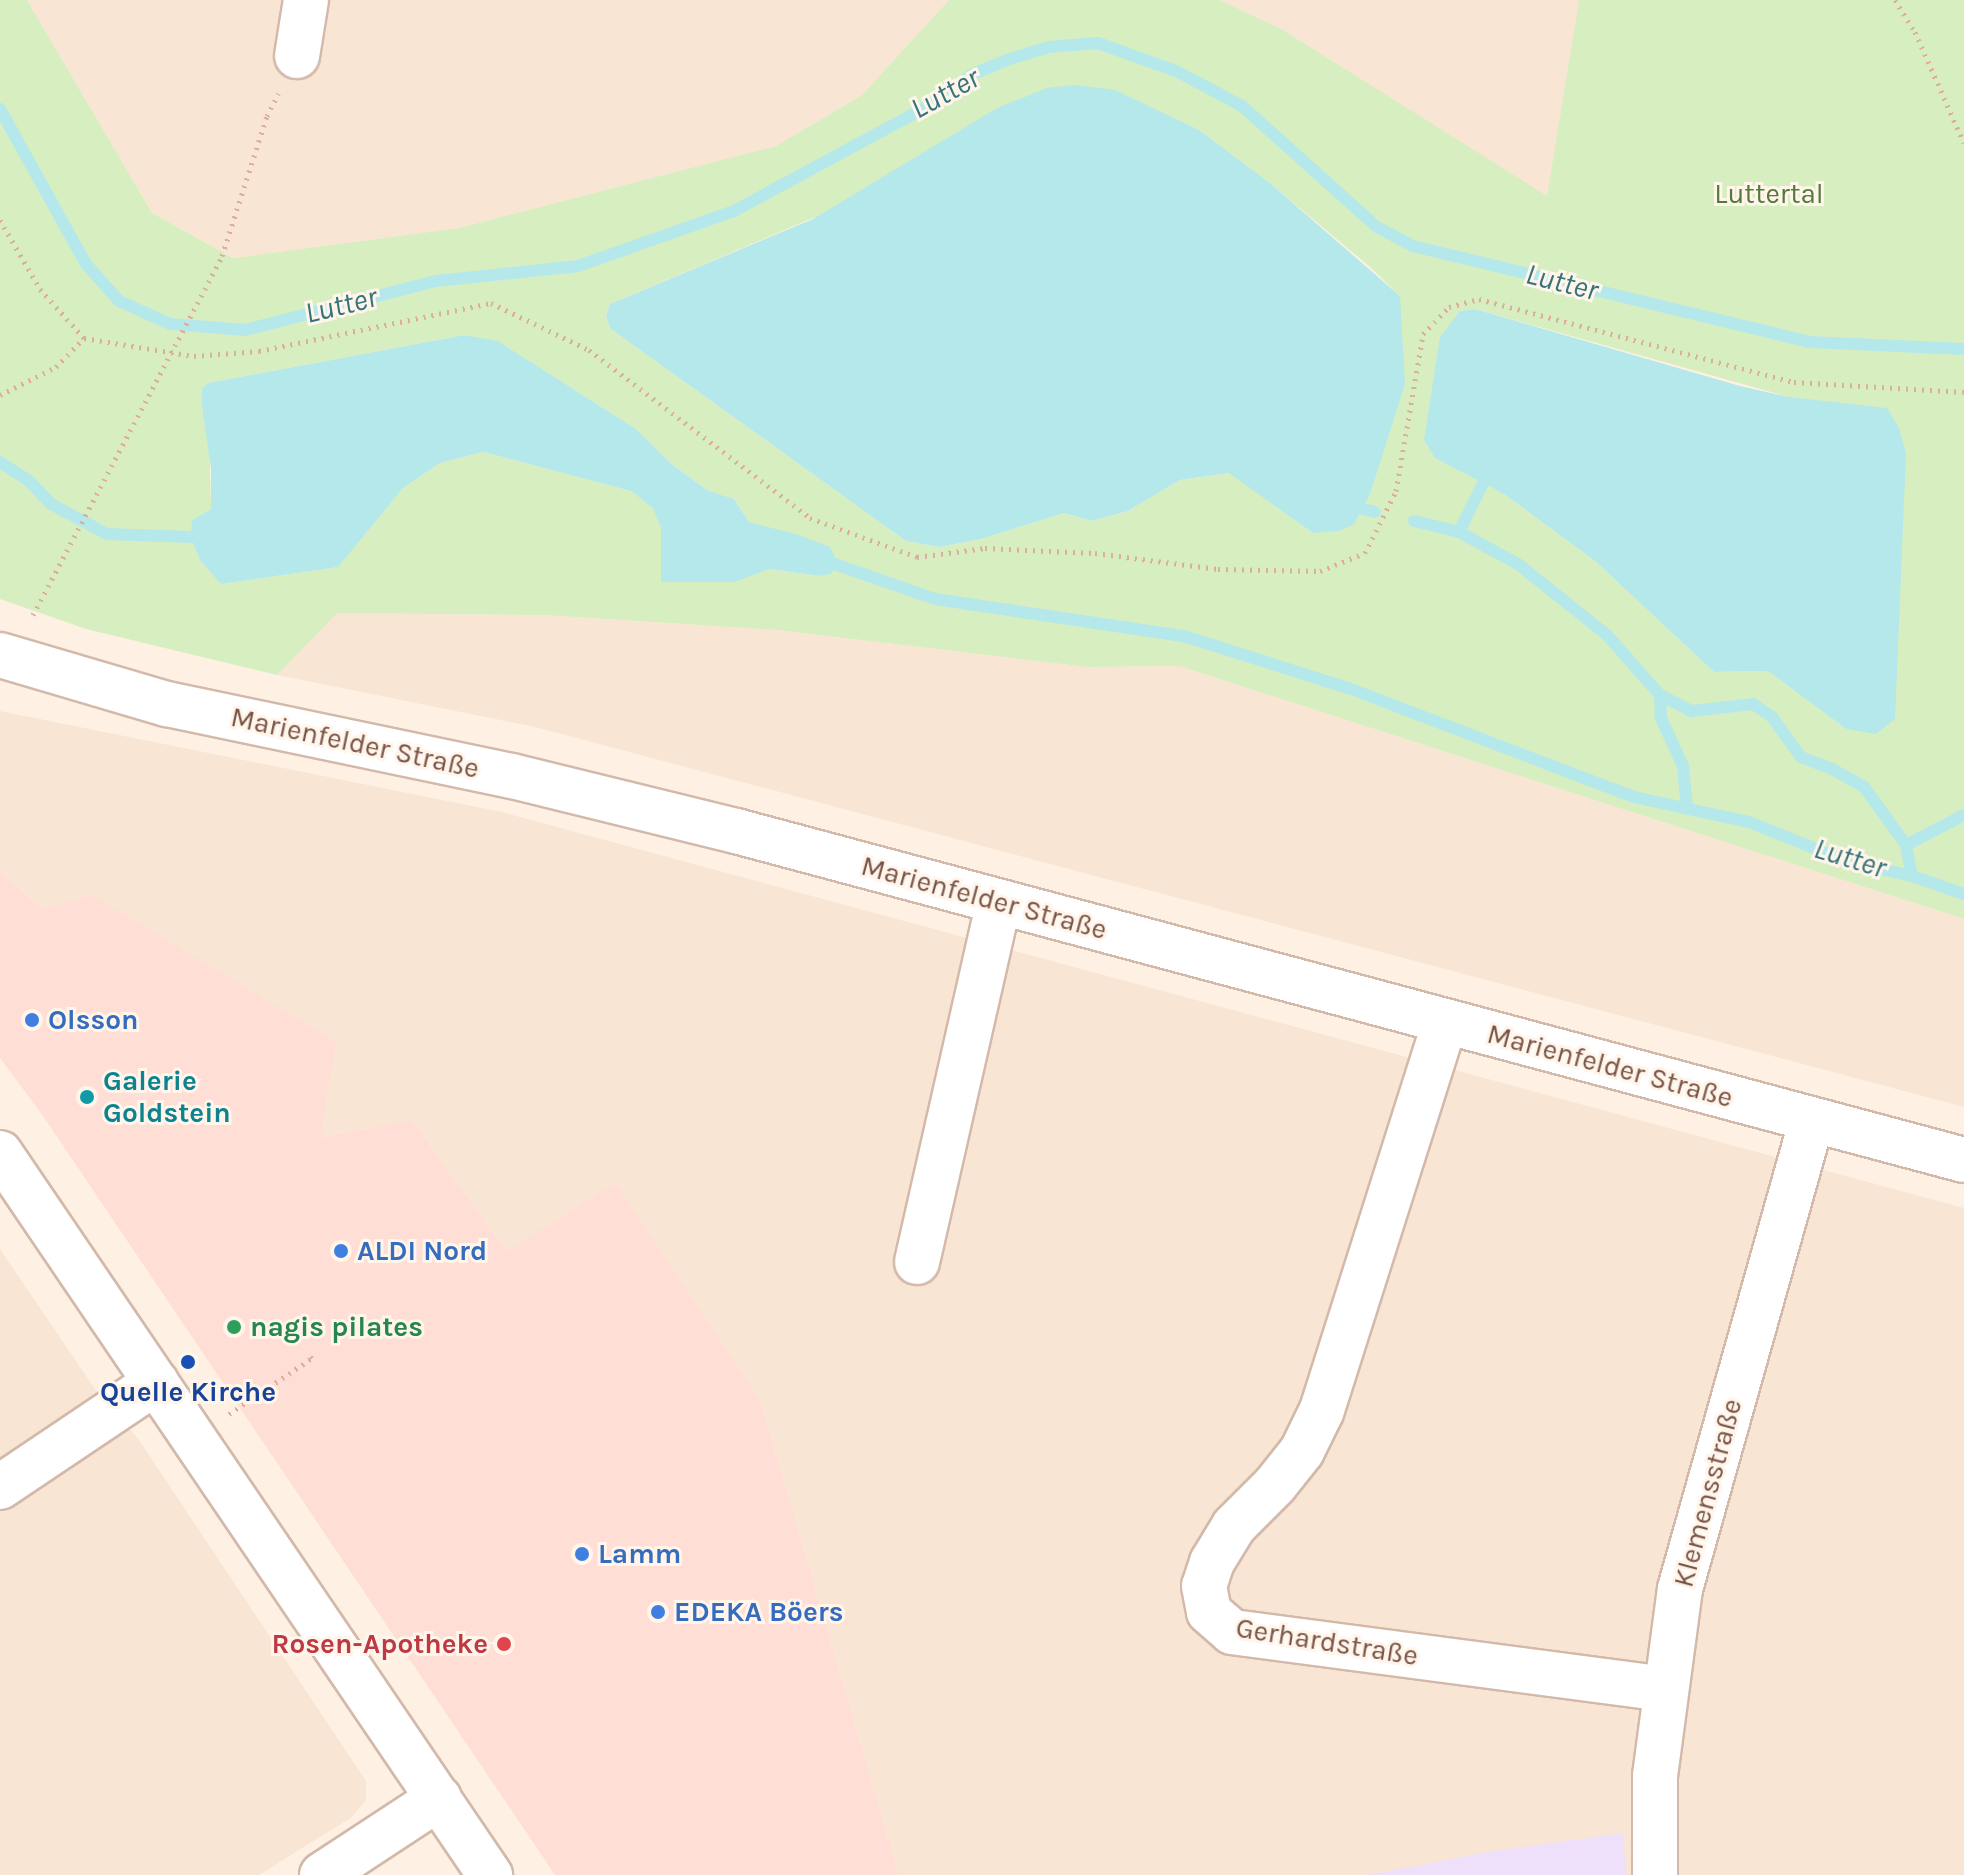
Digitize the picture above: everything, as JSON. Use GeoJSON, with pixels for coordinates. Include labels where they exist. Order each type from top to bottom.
{"type":"FeatureCollection","features":[{"type":"Feature","properties":{"kind":"street"},"geometry":{"type":"LineString","coordinates":[[297,56],[306,0]]}},
{"type":"Feature","properties":{"kind":"street","name":"Marienfelder Straße"},"geometry":{"type":"LineString","coordinates":[[0,655],[167,704],[512,776],[999,902],[1964,1160]]}},
{"type":"Feature","properties":{"kind":"street"},"geometry":{"type":"LineString","coordinates":[[917,1262],[999,902]]}},
{"type":"Feature","properties":{"kind":"street","name":"Gerhardstraße"},"geometry":{"type":"LineString","coordinates":[[1445,1022],[1321,1412],[1302,1451],[1275,1485],[1234,1526],[1212,1562],[1204,1586],[1209,1612],[1232,1632],[1665,1689]]}},
{"type":"Feature","properties":{"kind":"street","name":"Klemensstraße"},"geometry":{"type":"LineString","coordinates":[[1655,1875],[1655,1776],[1680,1589],[1812,1120]]}},
{"type":"Feature","properties":{"kind":"street"},"geometry":{"type":"LineString","coordinates":[[0,1153],[490,1875]]}},
{"type":"Feature","properties":{"kind":"street"},"geometry":{"type":"LineString","coordinates":[[0,1487],[156,1382]]}},
{"type":"Feature","properties":{"kind":"street"},"geometry":{"type":"LineString","coordinates":[[322,1875],[439,1798]]}},
{"type":"Feature","properties":{"kind":"path"},"geometry":{"type":"LineString","coordinates":[[1895,0],[1915,32],[1964,143]]}},
{"type":"Feature","properties":{"kind":"path"},"geometry":{"type":"LineString","coordinates":[[33,615],[222,256],[267,116],[297,56]]}},
{"type":"Feature","properties":{"kind":"path"},"geometry":{"type":"LineString","coordinates":[[0,220],[40,289],[84,338],[194,356],[259,351],[491,303],[589,350],[810,518],[917,557],[985,548],[1095,553],[1218,569],[1320,571],[1365,553],[1396,491],[1423,334],[1449,307],[1479,299],[1794,382],[1964,392]]}},
{"type":"Feature","properties":{"kind":"path"},"geometry":{"type":"LineString","coordinates":[[0,395],[56,367],[84,338]]}},
{"type":"Feature","properties":{"kind":"path"},"geometry":{"type":"LineString","coordinates":[[233,1412],[312,1358],[308,1353]]}},
{"type":"Feature","properties":{"kind":"path"},"geometry":{"type":"LineString","coordinates":[[274,1375],[279,1381]]}},
{"type":"Feature","properties":{"kind":"shaded area"},"geometry":{"type":"Polygon","coordinates":[[[27,0],[949,0],[862,95],[776,146],[459,228],[233,258],[152,213],[27,0]]]}},
{"type":"Feature","properties":{"kind":"shaded area"},"geometry":{"type":"Polygon","coordinates":[[[1220,0],[1579,0],[1547,197],[1283,30],[1220,0]]]}},
{"type":"Feature","properties":{"kind":"shaded area"},"geometry":{"type":"Polygon","coordinates":[[[336,613],[544,615],[777,630],[1087,667],[1179,666],[1964,919],[1964,1107],[535,727],[277,675],[336,613]]]}},
{"type":"Feature","properties":{"kind":"shaded area"},"geometry":{"type":"Polygon","coordinates":[[[0,711],[502,812],[1964,1208],[1964,1875],[899,1875],[760,1399],[616,1184],[506,1251],[412,1120],[319,1137],[92,895],[43,909],[0,872],[0,711]]]}},
{"type":"Feature","properties":{"kind":"shaded area"},"geometry":{"type":"Polygon","coordinates":[[[0,872],[43,909],[92,895],[336,1042],[320,1137],[412,1120],[506,1251],[616,1183],[760,1399],[899,1875],[555,1875],[43,1116],[0,1058],[0,872]]]}},
{"type":"Feature","properties":{"kind":"shaded area"},"geometry":{"type":"Polygon","coordinates":[[[0,1249],[95,1389],[139,1440],[366,1781],[366,1800],[352,1817],[259,1875],[0,1875],[0,1249]]]}},
{"type":"Feature","properties":{"kind":"shaded area"},"geometry":{"type":"Polygon","coordinates":[[[1623,1833],[1626,1875],[1369,1875],[1487,1852],[1623,1833]]]}},
{"type":"Feature","properties":{"kind":"green space","name":"Luttertal"},"geometry":{"type":"Polygon","coordinates":[[[0,0],[27,0],[152,213],[233,258],[459,228],[776,146],[862,95],[949,0],[1220,0],[1283,30],[1547,196],[1579,0],[1964,0],[1964,919],[1179,666],[1087,667],[777,630],[544,615],[337,613],[277,675],[86,629],[0,599],[0,0]],[[1271,184],[813,218],[610,304],[606,317],[611,329],[906,541],[939,547],[981,539],[1064,513],[1092,521],[1128,511],[1180,480],[1230,473],[1313,533],[1400,296],[1271,184]],[[1475,309],[1460,311],[1436,458],[1504,494],[1595,561],[1714,672],[1768,671],[1846,729],[1789,397],[1475,309]],[[464,335],[208,383],[211,509],[192,520],[221,584],[337,567],[403,488],[440,463],[483,452],[631,491],[654,508],[661,528],[661,581],[735,582],[769,569],[820,576],[761,527],[749,522],[734,499],[707,490],[673,465],[636,429],[499,342],[464,335]]]}},
{"type":"Feature","properties":{"kind":"water"},"geometry":{"type":"Polygon","coordinates":[[[1074,85],[1115,90],[1199,130],[1271,184],[1400,296],[1405,384],[1370,494],[1354,524],[1339,531],[1313,533],[1229,473],[1180,480],[1128,511],[1092,521],[1064,513],[981,539],[939,547],[906,541],[611,329],[606,317],[610,304],[813,219],[997,108],[1047,88],[1074,85]]]}},
{"type":"Feature","properties":{"kind":"water"},"geometry":{"type":"Polygon","coordinates":[[[1475,309],[1740,386],[1789,397],[1887,408],[1899,428],[1906,454],[1895,719],[1876,734],[1846,729],[1768,671],[1714,672],[1595,561],[1504,494],[1435,458],[1424,440],[1440,337],[1460,311],[1475,309]]]}},
{"type":"Feature","properties":{"kind":"water"},"geometry":{"type":"Polygon","coordinates":[[[464,335],[498,341],[636,429],[673,465],[707,490],[734,499],[749,522],[830,547],[838,564],[831,574],[820,576],[769,569],[735,582],[661,582],[661,528],[653,508],[631,491],[483,452],[440,463],[403,488],[338,567],[221,584],[200,560],[191,537],[192,520],[211,509],[211,469],[202,389],[208,383],[464,335]]]}},
{"type":"Feature","properties":{"kind":"waterway","name":"Lutter"},"geometry":{"type":"LineString","coordinates":[[0,109],[86,264],[119,301],[170,324],[245,330],[436,281],[578,266],[734,211],[932,104],[971,75],[1049,47],[1098,43],[1178,72],[1242,106],[1377,227],[1413,246],[1810,342],[1964,349]]}},
{"type":"Feature","properties":{"kind":"waterway","name":"Lutter"},"geometry":{"type":"LineString","coordinates":[[0,462],[28,480],[51,504],[107,534],[191,537],[205,531]]}},
{"type":"Feature","properties":{"kind":"waterway"},"geometry":{"type":"LineString","coordinates":[[1459,532],[1483,483]]}},
{"type":"Feature","properties":{"kind":"waterway"},"geometry":{"type":"LineString","coordinates":[[1362,509],[1375,512]]}},
{"type":"Feature","properties":{"kind":"waterway"},"geometry":{"type":"LineString","coordinates":[[1414,521],[1459,532],[1518,564],[1607,635],[1660,695],[1661,718],[1683,766],[1687,809]]}},
{"type":"Feature","properties":{"kind":"waterway","name":"Lutter"},"geometry":{"type":"LineString","coordinates":[[823,560],[935,599],[1184,636],[1351,689],[1634,797],[1749,822],[1846,861],[1912,876],[1964,894]]}},
{"type":"Feature","properties":{"kind":"waterway"},"geometry":{"type":"LineString","coordinates":[[1660,695],[1692,711],[1753,704],[1772,717],[1801,757],[1832,769],[1864,787],[1906,845]]}},
{"type":"Feature","properties":{"kind":"waterway","name":"Lutter"},"geometry":{"type":"LineString","coordinates":[[1912,876],[1906,845],[1964,815]]}},
{"type":"Feature","properties":{"kind":"place","name":"Olsson"},"geometry":{"type":"Point","coordinates":[32,1020]}},
{"type":"Feature","properties":{"kind":"place","name":"Galerie Goldstein"},"geometry":{"type":"Point","coordinates":[87,1097]}},
{"type":"Feature","properties":{"kind":"place","name":"ALDI Nord"},"geometry":{"type":"Point","coordinates":[341,1251]}},
{"type":"Feature","properties":{"kind":"place","name":"nagis pilates"},"geometry":{"type":"Point","coordinates":[234,1327]}},
{"type":"Feature","properties":{"kind":"place","name":"Quelle Kirche"},"geometry":{"type":"Point","coordinates":[188,1362]}},
{"type":"Feature","properties":{"kind":"place","name":"Lamm"},"geometry":{"type":"Point","coordinates":[582,1554]}},
{"type":"Feature","properties":{"kind":"place","name":"EDEKA Böers"},"geometry":{"type":"Point","coordinates":[658,1612]}},
{"type":"Feature","properties":{"kind":"place","name":"Rosen-Apotheke"},"geometry":{"type":"Point","coordinates":[504,1644]}}]}
